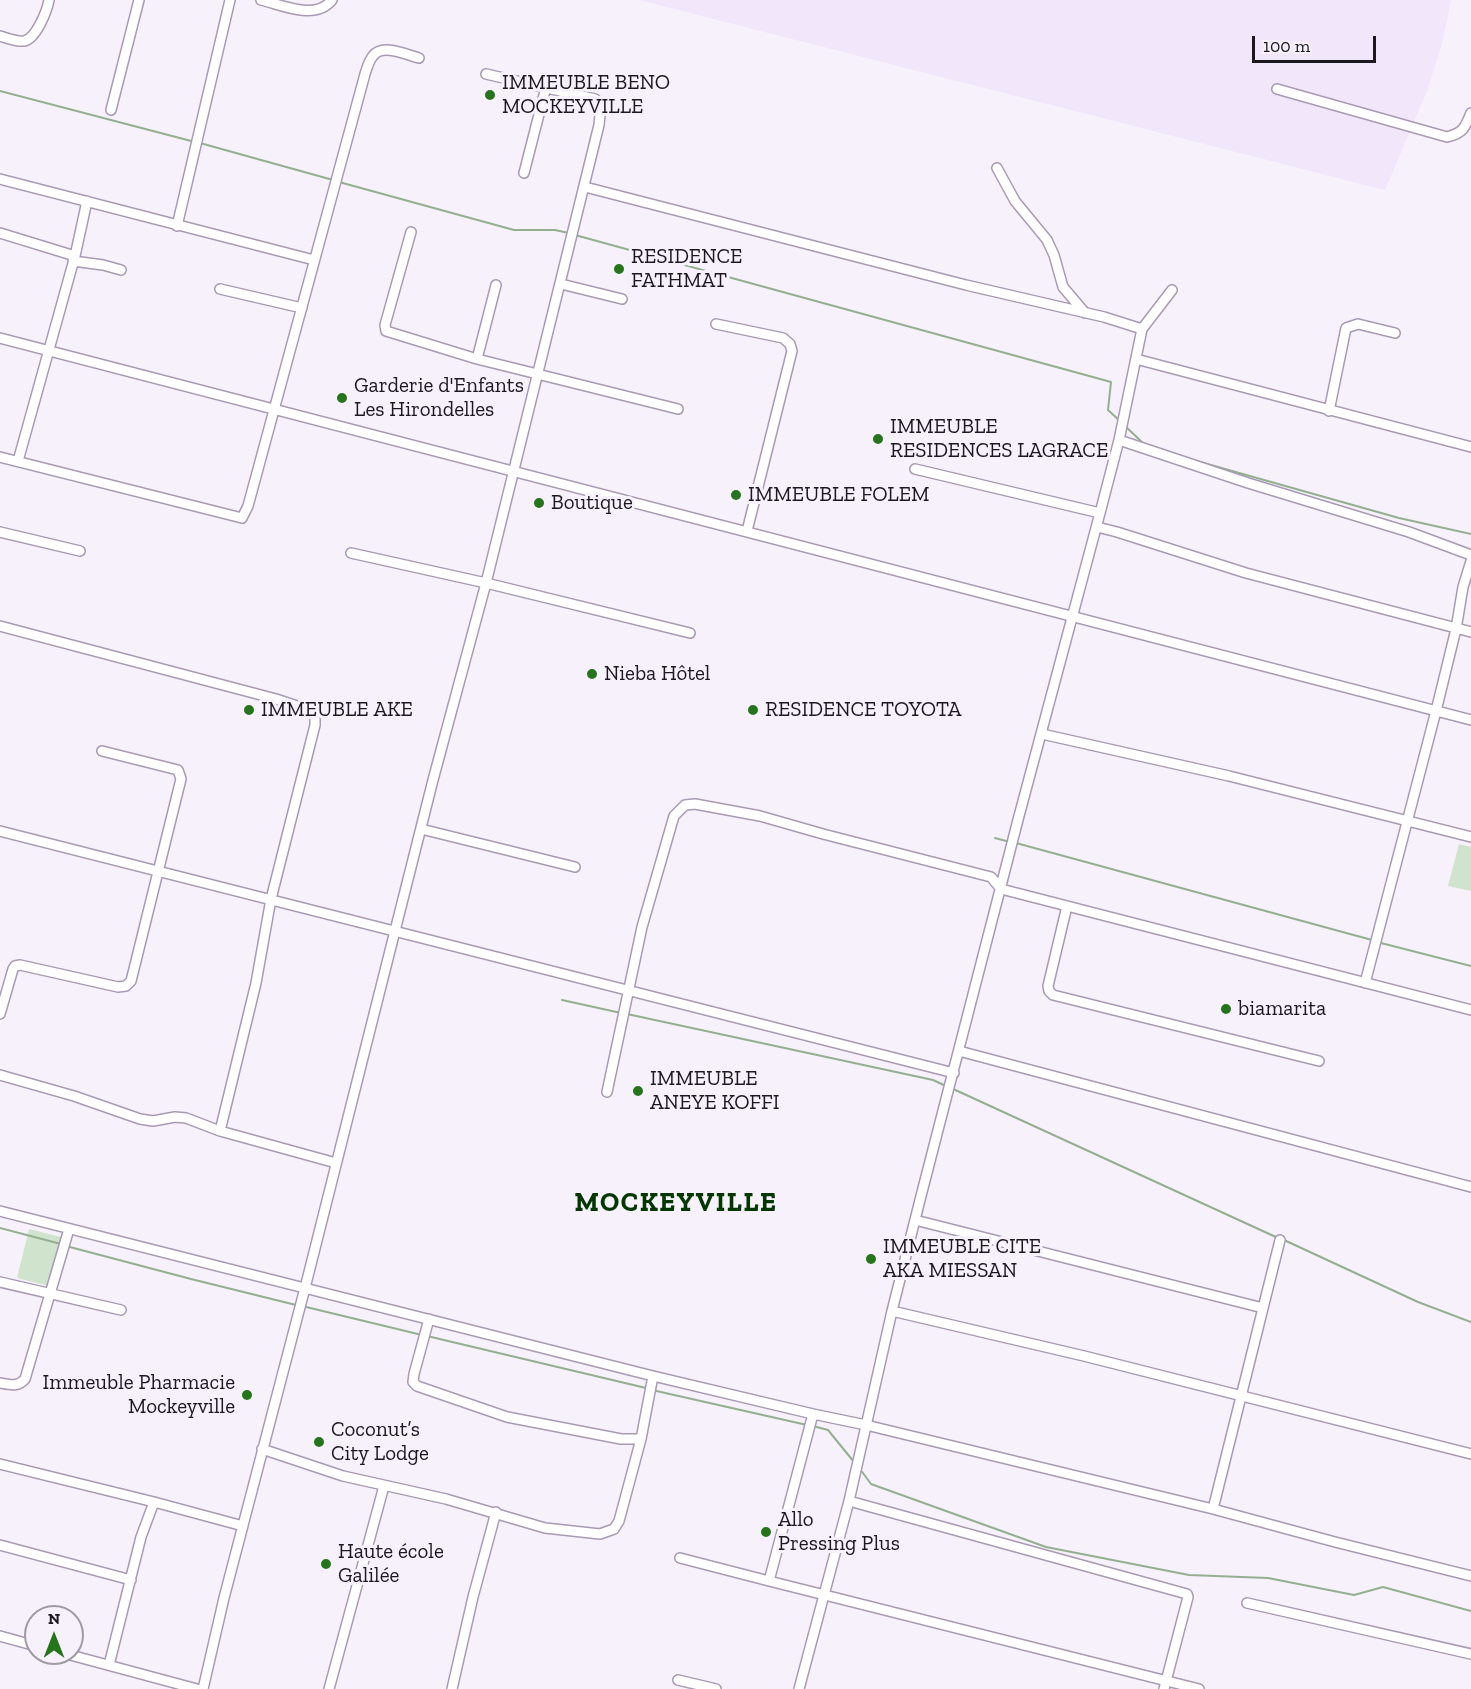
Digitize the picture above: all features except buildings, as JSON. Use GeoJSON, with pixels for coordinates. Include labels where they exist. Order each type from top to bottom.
{"type":"FeatureCollection","features":[{"type":"Feature","properties":{"kind":"street"},"geometry":{"type":"LineString","coordinates":[[0,36],[22,42],[29,39],[42,22],[49,0]]}},
{"type":"Feature","properties":{"kind":"street"},"geometry":{"type":"LineString","coordinates":[[111,110],[139,0]]}},
{"type":"Feature","properties":{"kind":"street"},"geometry":{"type":"LineString","coordinates":[[177,226],[230,0]]}},
{"type":"Feature","properties":{"kind":"street"},"geometry":{"type":"LineString","coordinates":[[261,0],[310,12],[321,10],[332,0]]}},
{"type":"Feature","properties":{"kind":"street"},"geometry":{"type":"LineString","coordinates":[[0,457],[242,518],[248,506],[365,74],[373,55],[380,50],[391,50],[419,58]]}},
{"type":"Feature","properties":{"kind":"street"},"geometry":{"type":"LineString","coordinates":[[203,1689],[224,1598],[433,780],[486,583],[599,125],[602,105],[595,99],[486,74]]}},
{"type":"Feature","properties":{"kind":"street"},"geometry":{"type":"LineString","coordinates":[[524,173],[546,87]]}},
{"type":"Feature","properties":{"kind":"street"},"geometry":{"type":"LineString","coordinates":[[1277,89],[1447,137],[1460,133],[1465,128],[1471,113]]}},
{"type":"Feature","properties":{"kind":"street"},"geometry":{"type":"LineString","coordinates":[[998,168],[1015,201],[1047,240],[1063,287],[1085,313]]}},
{"type":"Feature","properties":{"kind":"street"},"geometry":{"type":"LineString","coordinates":[[0,179],[314,260]]}},
{"type":"Feature","properties":{"kind":"street"},"geometry":{"type":"LineString","coordinates":[[585,187],[809,246],[1142,329]]}},
{"type":"Feature","properties":{"kind":"street"},"geometry":{"type":"LineString","coordinates":[[18,461],[74,258],[87,201]]}},
{"type":"Feature","properties":{"kind":"street"},"geometry":{"type":"LineString","coordinates":[[411,232],[385,325],[386,332],[477,359],[678,409]]}},
{"type":"Feature","properties":{"kind":"street"},"geometry":{"type":"LineString","coordinates":[[0,233],[74,258],[121,270]]}},
{"type":"Feature","properties":{"kind":"street"},"geometry":{"type":"LineString","coordinates":[[561,284],[621,299]]}},
{"type":"Feature","properties":{"kind":"street"},"geometry":{"type":"LineString","coordinates":[[477,359],[496,285]]}},
{"type":"Feature","properties":{"kind":"street"},"geometry":{"type":"LineString","coordinates":[[220,289],[302,309]]}},
{"type":"Feature","properties":{"kind":"street"},"geometry":{"type":"LineString","coordinates":[[799,1689],[849,1501],[915,1220],[1119,440],[1142,329],[1172,290]]}},
{"type":"Feature","properties":{"kind":"street"},"geometry":{"type":"LineString","coordinates":[[716,324],[783,338],[790,344],[792,351],[747,531]]}},
{"type":"Feature","properties":{"kind":"street"},"geometry":{"type":"LineString","coordinates":[[1329,411],[1346,327],[1358,324],[1395,333]]}},
{"type":"Feature","properties":{"kind":"street"},"geometry":{"type":"LineString","coordinates":[[0,338],[1471,720]]}},
{"type":"Feature","properties":{"kind":"street"},"geometry":{"type":"LineString","coordinates":[[1136,359],[1471,447]]}},
{"type":"Feature","properties":{"kind":"street"},"geometry":{"type":"LineString","coordinates":[[1119,440],[1248,483],[1409,532],[1471,555]]}},
{"type":"Feature","properties":{"kind":"street"},"geometry":{"type":"LineString","coordinates":[[915,470],[1100,513]]}},
{"type":"Feature","properties":{"kind":"street"},"geometry":{"type":"LineString","coordinates":[[1096,527],[1246,573],[1471,632]]}},
{"type":"Feature","properties":{"kind":"street"},"geometry":{"type":"LineString","coordinates":[[0,532],[80,551]]}},
{"type":"Feature","properties":{"kind":"street"},"geometry":{"type":"LineString","coordinates":[[351,553],[486,583],[690,633]]}},
{"type":"Feature","properties":{"kind":"street"},"geometry":{"type":"LineString","coordinates":[[1365,983],[1436,711],[1462,587],[1471,561]]}},
{"type":"Feature","properties":{"kind":"street"},"geometry":{"type":"LineString","coordinates":[[0,626],[276,699],[315,714],[315,725],[271,899],[256,983],[220,1131]]}},
{"type":"Feature","properties":{"kind":"street"},"geometry":{"type":"LineString","coordinates":[[1042,734],[1229,776],[1471,837]]}},
{"type":"Feature","properties":{"kind":"street"},"geometry":{"type":"LineString","coordinates":[[0,1014],[15,966],[20,965],[118,987],[126,986],[131,981],[181,779],[178,770],[102,751]]}},
{"type":"Feature","properties":{"kind":"street"},"geometry":{"type":"LineString","coordinates":[[607,1092],[642,927],[674,816],[685,805],[695,804],[760,816],[991,877],[1001,889],[1471,1010]]}},
{"type":"Feature","properties":{"kind":"street"},"geometry":{"type":"LineString","coordinates":[[422,829],[575,867]]}},
{"type":"Feature","properties":{"kind":"street"},"geometry":{"type":"LineString","coordinates":[[0,831],[954,1073]]}},
{"type":"Feature","properties":{"kind":"street"},"geometry":{"type":"LineString","coordinates":[[1066,906],[1048,986],[1053,995],[1319,1061]]}},
{"type":"Feature","properties":{"kind":"street"},"geometry":{"type":"LineString","coordinates":[[959,1051],[1471,1187]]}},
{"type":"Feature","properties":{"kind":"street"},"geometry":{"type":"LineString","coordinates":[[0,1075],[74,1096],[140,1119],[153,1121],[175,1117],[186,1118],[220,1131],[336,1163]]}},
{"type":"Feature","properties":{"kind":"street"},"geometry":{"type":"LineString","coordinates":[[0,1212],[653,1376],[1213,1509],[1471,1576]]}},
{"type":"Feature","properties":{"kind":"street"},"geometry":{"type":"LineString","coordinates":[[915,1220],[1263,1308]]}},
{"type":"Feature","properties":{"kind":"street"},"geometry":{"type":"LineString","coordinates":[[0,1383],[20,1384],[26,1379],[69,1229]]}},
{"type":"Feature","properties":{"kind":"street"},"geometry":{"type":"LineString","coordinates":[[1213,1509],[1280,1240]]}},
{"type":"Feature","properties":{"kind":"street"},"geometry":{"type":"LineString","coordinates":[[0,1282],[121,1310]]}},
{"type":"Feature","properties":{"kind":"street"},"geometry":{"type":"LineString","coordinates":[[892,1311],[1241,1395],[1471,1454]]}},
{"type":"Feature","properties":{"kind":"street"},"geometry":{"type":"LineString","coordinates":[[429,1319],[414,1374],[413,1382],[417,1386],[507,1417],[621,1439],[641,1439]]}},
{"type":"Feature","properties":{"kind":"street"},"geometry":{"type":"LineString","coordinates":[[262,1449],[343,1476],[446,1499],[545,1528],[581,1533],[608,1533],[619,1521],[641,1439],[653,1376]]}},
{"type":"Feature","properties":{"kind":"street"},"geometry":{"type":"LineString","coordinates":[[769,1581],[813,1414]]}},
{"type":"Feature","properties":{"kind":"street"},"geometry":{"type":"LineString","coordinates":[[0,1476],[1,1464],[243,1526]]}},
{"type":"Feature","properties":{"kind":"street"},"geometry":{"type":"LineString","coordinates":[[330,1689],[384,1486]]}},
{"type":"Feature","properties":{"kind":"street"},"geometry":{"type":"LineString","coordinates":[[849,1501],[1187,1594],[1165,1685]]}},
{"type":"Feature","properties":{"kind":"street"},"geometry":{"type":"LineString","coordinates":[[109,1665],[141,1537],[154,1502]]}},
{"type":"Feature","properties":{"kind":"street"},"geometry":{"type":"LineString","coordinates":[[452,1689],[473,1597],[496,1512]]}},
{"type":"Feature","properties":{"kind":"street"},"geometry":{"type":"LineString","coordinates":[[0,1545],[131,1580]]}},
{"type":"Feature","properties":{"kind":"street"},"geometry":{"type":"LineString","coordinates":[[680,1558],[1165,1685],[1199,1689]]}},
{"type":"Feature","properties":{"kind":"street"},"geometry":{"type":"LineString","coordinates":[[1247,1603],[1471,1654]]}},
{"type":"Feature","properties":{"kind":"street"},"geometry":{"type":"LineString","coordinates":[[0,1636],[24,1643]]}},
{"type":"Feature","properties":{"kind":"street"},"geometry":{"type":"LineString","coordinates":[[84,1658],[197,1689]]}},
{"type":"Feature","properties":{"kind":"street"},"geometry":{"type":"LineString","coordinates":[[678,1680],[717,1689]]}},
{"type":"Feature","properties":{"kind":"shaded area"},"geometry":{"type":"Polygon","coordinates":[[[639,0],[1451,0],[1442,44],[1427,91],[1385,190],[639,0]]]}},
{"type":"Feature","properties":{"kind":"green space"},"geometry":{"type":"Polygon","coordinates":[[[1459,844],[1471,847],[1471,891],[1448,886],[1459,844]]]}},
{"type":"Feature","properties":{"kind":"green space"},"geometry":{"type":"Polygon","coordinates":[[[29,1229],[61,1237],[49,1286],[17,1278],[29,1229]]]}},
{"type":"Feature","properties":{"kind":"waterway"},"geometry":{"type":"LineString","coordinates":[[0,91],[195,142]]}},
{"type":"Feature","properties":{"kind":"waterway"},"geometry":{"type":"LineString","coordinates":[[200,143],[333,180]]}},
{"type":"Feature","properties":{"kind":"waterway"},"geometry":{"type":"LineString","coordinates":[[339,182],[514,230],[555,230],[569,233]]}},
{"type":"Feature","properties":{"kind":"waterway"},"geometry":{"type":"LineString","coordinates":[[575,235],[1111,382],[1108,410],[1120,421]]}},
{"type":"Feature","properties":{"kind":"waterway"},"geometry":{"type":"LineString","coordinates":[[1124,425],[1144,444]]}},
{"type":"Feature","properties":{"kind":"waterway"},"geometry":{"type":"LineString","coordinates":[[1186,458],[1399,518],[1471,534]]}},
{"type":"Feature","properties":{"kind":"waterway"},"geometry":{"type":"LineString","coordinates":[[995,838],[1010,842]]}},
{"type":"Feature","properties":{"kind":"waterway"},"geometry":{"type":"LineString","coordinates":[[1016,843],[1372,940]]}},
{"type":"Feature","properties":{"kind":"waterway"},"geometry":{"type":"LineString","coordinates":[[1377,942],[1471,966]]}},
{"type":"Feature","properties":{"kind":"waterway"},"geometry":{"type":"LineString","coordinates":[[562,1000],[621,1013]]}},
{"type":"Feature","properties":{"kind":"waterway"},"geometry":{"type":"LineString","coordinates":[[627,1014],[933,1080],[946,1086]]}},
{"type":"Feature","properties":{"kind":"waterway"},"geometry":{"type":"LineString","coordinates":[[951,1088],[1278,1238]]}},
{"type":"Feature","properties":{"kind":"waterway"},"geometry":{"type":"LineString","coordinates":[[0,1228],[61,1244]]}},
{"type":"Feature","properties":{"kind":"waterway"},"geometry":{"type":"LineString","coordinates":[[1284,1240],[1418,1302],[1471,1322]]}},
{"type":"Feature","properties":{"kind":"waterway"},"geometry":{"type":"LineString","coordinates":[[66,1246],[296,1305]]}},
{"type":"Feature","properties":{"kind":"waterway"},"geometry":{"type":"LineString","coordinates":[[302,1306],[422,1335]]}},
{"type":"Feature","properties":{"kind":"waterway"},"geometry":{"type":"LineString","coordinates":[[427,1336],[646,1388]]}},
{"type":"Feature","properties":{"kind":"waterway"},"geometry":{"type":"LineString","coordinates":[[652,1390],[807,1425]]}},
{"type":"Feature","properties":{"kind":"waterway"},"geometry":{"type":"LineString","coordinates":[[813,1426],[828,1430],[854,1462]]}},
{"type":"Feature","properties":{"kind":"waterway"},"geometry":{"type":"LineString","coordinates":[[860,1469],[871,1484],[1046,1547],[1189,1575],[1268,1578],[1354,1595],[1383,1587],[1471,1611]]}},
{"type":"Feature","properties":{"kind":"place","name":"IMMEUBLE BENO MOCKEYVILLE"},"geometry":{"type":"Point","coordinates":[490,95]}},
{"type":"Feature","properties":{"kind":"place","name":"RESIDENCE FATHMAT"},"geometry":{"type":"Point","coordinates":[619,269]}},
{"type":"Feature","properties":{"kind":"place","name":"Garderie d'Enfants Les Hirondelles"},"geometry":{"type":"Point","coordinates":[342,398]}},
{"type":"Feature","properties":{"kind":"place","name":"IMMEUBLE RESIDENCES LAGRACE"},"geometry":{"type":"Point","coordinates":[878,439]}},
{"type":"Feature","properties":{"kind":"place","name":"IMMEUBLE FOLEM"},"geometry":{"type":"Point","coordinates":[736,495]}},
{"type":"Feature","properties":{"kind":"place","name":"Boutique"},"geometry":{"type":"Point","coordinates":[539,503]}},
{"type":"Feature","properties":{"kind":"place","name":"Nieba Hôtel"},"geometry":{"type":"Point","coordinates":[592,674]}},
{"type":"Feature","properties":{"kind":"place","name":"IMMEUBLE AKE"},"geometry":{"type":"Point","coordinates":[249,710]}},
{"type":"Feature","properties":{"kind":"place","name":"RESIDENCE TOYOTA"},"geometry":{"type":"Point","coordinates":[753,710]}},
{"type":"Feature","properties":{"kind":"place","name":"biamarita"},"geometry":{"type":"Point","coordinates":[1226,1009]}},
{"type":"Feature","properties":{"kind":"place","name":"IMMEUBLE ANEYE KOFFI"},"geometry":{"type":"Point","coordinates":[638,1091]}},
{"type":"Feature","properties":{"kind":"place","name":"IMMEUBLE CITE AKA MIESSAN"},"geometry":{"type":"Point","coordinates":[871,1259]}},
{"type":"Feature","properties":{"kind":"place","name":"Immeuble Pharmacie Mockeyville"},"geometry":{"type":"Point","coordinates":[247,1395]}},
{"type":"Feature","properties":{"kind":"place","name":"Coconut’s City Lodge"},"geometry":{"type":"Point","coordinates":[319,1442]}},
{"type":"Feature","properties":{"kind":"place","name":"Allo Pressing Plus"},"geometry":{"type":"Point","coordinates":[766,1532]}},
{"type":"Feature","properties":{"kind":"place","name":"Haute école Galilée"},"geometry":{"type":"Point","coordinates":[326,1564]}},
{"type":"Feature","properties":{"kind":"district","name":"MOCKEYVILLE"},"geometry":{"type":"Point","coordinates":[676,1203]}}]}
